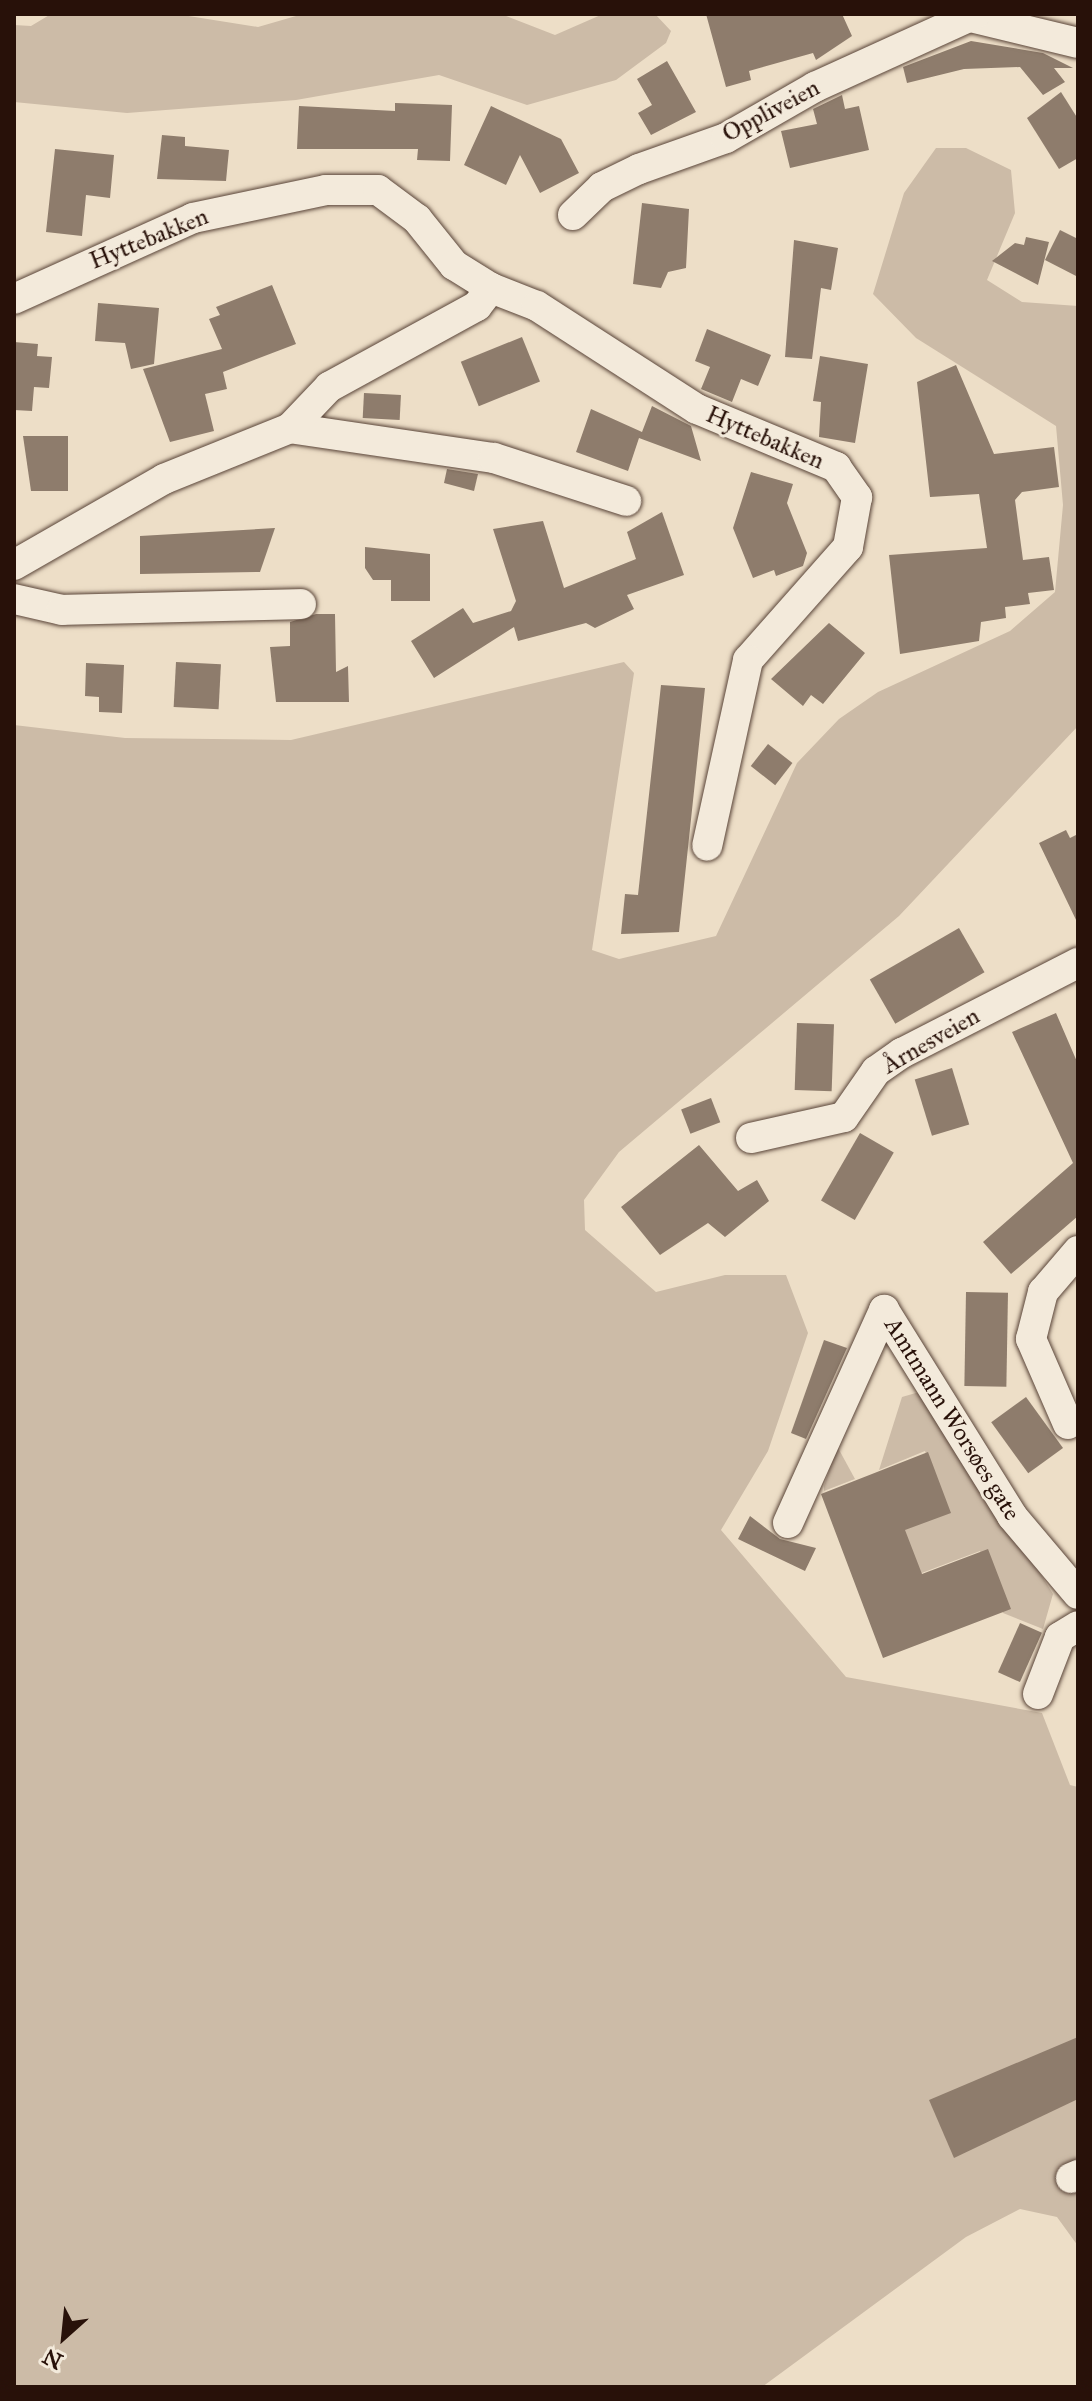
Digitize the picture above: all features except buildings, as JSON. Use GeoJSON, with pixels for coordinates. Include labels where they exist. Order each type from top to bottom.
{"type":"FeatureCollection","features":[{"type":"Feature","properties":{"kind":"street"},"geometry":{"type":"LineString","coordinates":[[967,16],[1078,43]]}},
{"type":"Feature","properties":{"kind":"street","name":"Oppliveien"},"geometry":{"type":"LineString","coordinates":[[573,215],[602,187],[639,169],[726,138],[898,46],[967,16]]}},
{"type":"Feature","properties":{"kind":"street","name":"Hyttebakken"},"geometry":{"type":"LineString","coordinates":[[14,299],[193,218],[355,188],[378,190],[417,219],[454,265],[491,288],[537,306],[697,409],[836,467],[857,497],[848,547],[748,660],[707,846]]}},
{"type":"Feature","properties":{"kind":"street"},"geometry":{"type":"LineString","coordinates":[[14,565],[164,479],[290,428],[329,387],[468,311],[491,288]]}},
{"type":"Feature","properties":{"kind":"street"},"geometry":{"type":"LineString","coordinates":[[290,428],[456,450],[626,501]]}},
{"type":"Feature","properties":{"kind":"street"},"geometry":{"type":"LineString","coordinates":[[14,599],[62,610],[301,604]]}},
{"type":"Feature","properties":{"kind":"street","name":"Årnesveien"},"geometry":{"type":"LineString","coordinates":[[751,1138],[844,1117],[876,1071],[902,1053],[1078,963]]}},
{"type":"Feature","properties":{"kind":"street"},"geometry":{"type":"LineString","coordinates":[[1068,1424],[1031,1339],[1043,1292],[1078,1251]]}},
{"type":"Feature","properties":{"kind":"street","name":"Amtmann Worsøes gate"},"geometry":{"type":"LineString","coordinates":[[788,1523],[884,1310],[1012,1516],[1078,1594]]}},
{"type":"Feature","properties":{"kind":"street"},"geometry":{"type":"LineString","coordinates":[[1038,1694],[1060,1637],[1078,1626]]}},
{"type":"Feature","properties":{"kind":"shaded area"},"geometry":{"type":"Polygon","coordinates":[[[51,14],[176,14],[258,27],[303,14],[501,14],[555,35],[603,14],[655,14],[671,31],[666,43],[616,80],[527,105],[439,75],[296,100],[127,113],[14,102],[14,25],[31,26],[51,14]]]}},
{"type":"Feature","properties":{"kind":"shaded area"},"geometry":{"type":"Polygon","coordinates":[[[936,148],[966,148],[1011,170],[1015,213],[987,280],[1022,302],[1078,306],[1078,726],[899,916],[619,1152],[584,1200],[585,1230],[656,1292],[725,1275],[786,1275],[808,1333],[768,1451],[721,1530],[846,1677],[1042,1713],[1070,1785],[1078,1787],[1078,2246],[1057,2217],[1020,2209],[966,2237],[762,2387],[14,2387],[14,725],[125,738],[291,740],[624,662],[634,673],[592,950],[619,959],[716,936],[797,763],[839,719],[878,692],[1010,631],[1055,592],[1063,505],[1056,426],[916,338],[873,294],[904,193],[936,148]]]}},
{"type":"Feature","properties":{"kind":"shaded area"},"geometry":{"type":"Polygon","coordinates":[[[926,1390],[1053,1594],[1043,1629],[1003,1613],[980,1551],[911,1577],[894,1531],[946,1511],[925,1451],[879,1470],[902,1397],[926,1390]]]}},
{"type":"Feature","properties":{"kind":"shaded area"},"geometry":{"type":"Polygon","coordinates":[[[837,1446],[855,1479],[824,1491],[824,1486],[837,1446]]]}}]}
